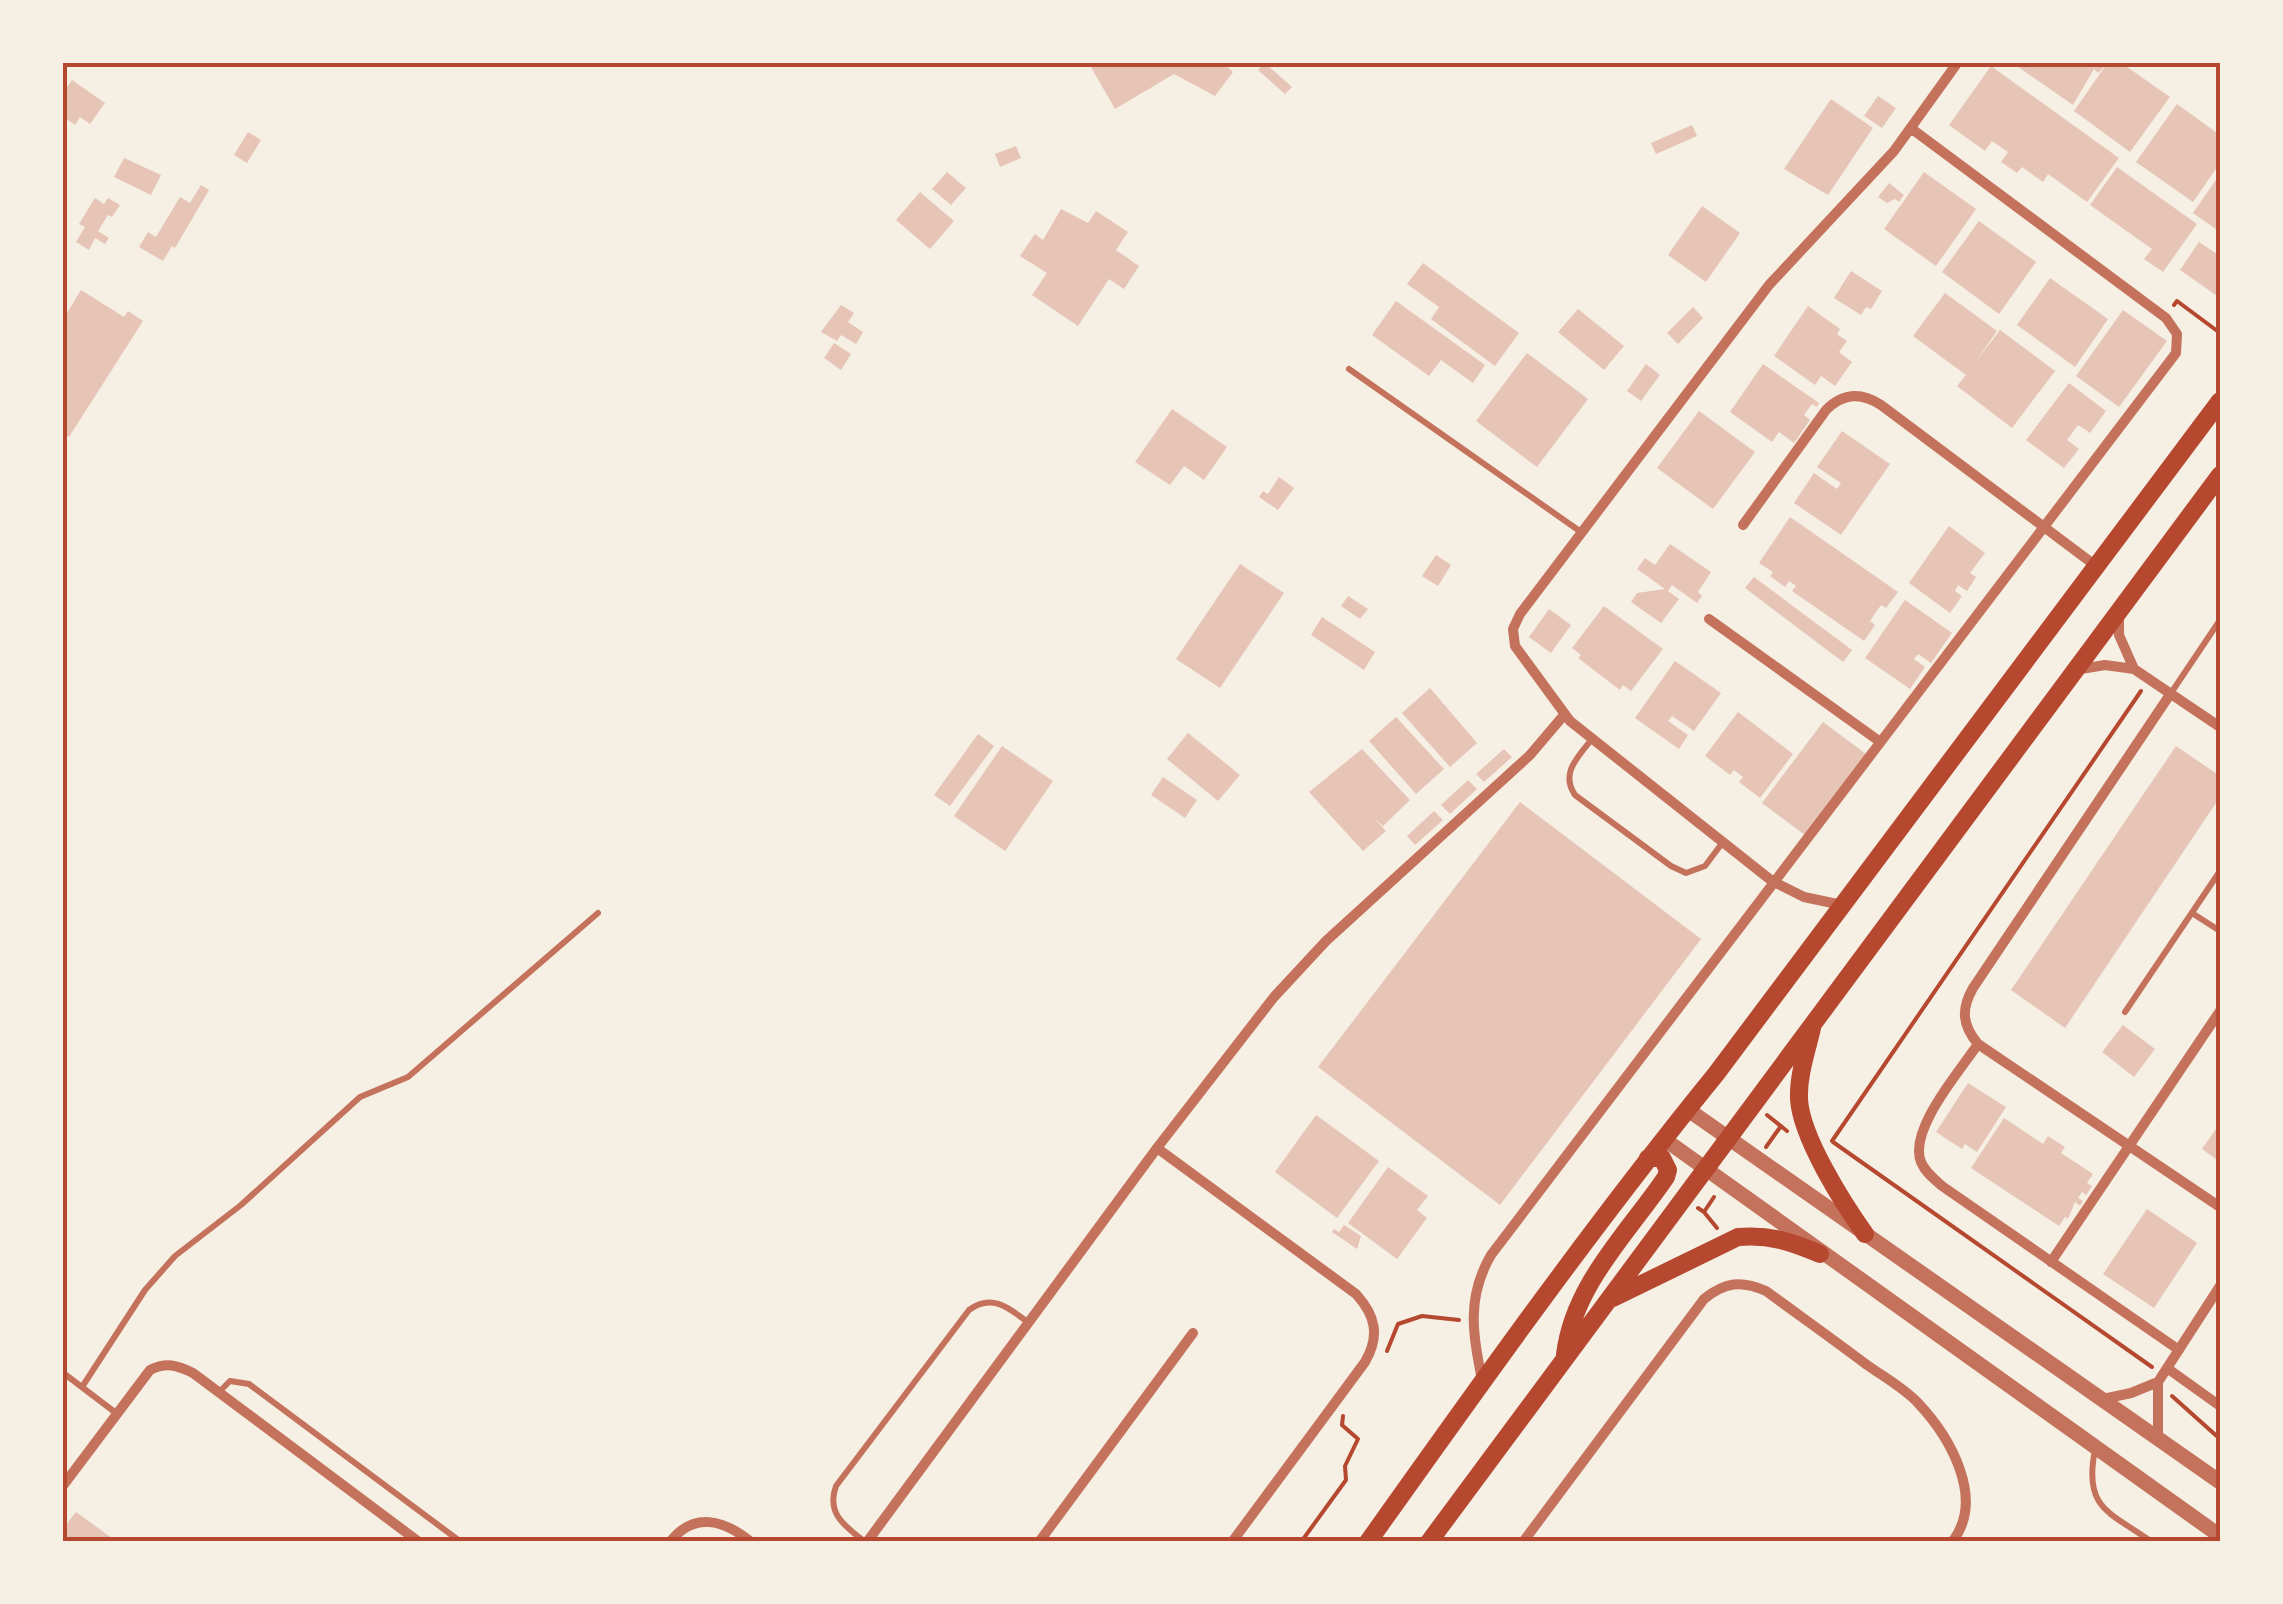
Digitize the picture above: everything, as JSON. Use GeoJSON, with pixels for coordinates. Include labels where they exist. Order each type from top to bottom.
{"type":"FeatureCollection","features":[{"type":"Feature","properties":{"kind":"main road"},"geometry":{"type":"LineString","coordinates":[[1368,1542],[1648,1158],[1843,906],[2220,401]]}},
{"type":"Feature","properties":{"kind":"main road"},"geometry":{"type":"LineString","coordinates":[[1428,1542],[2220,475]]}},
{"type":"Feature","properties":{"kind":"main road"},"geometry":{"type":"LineString","coordinates":[[1814,1020],[1799,1094],[1800,1108],[1836,1192],[1866,1234]]}},
{"type":"Feature","properties":{"kind":"main road"},"geometry":{"type":"LineString","coordinates":[[1564,1360],[1578,1302],[1666,1177],[1668,1170],[1662,1158],[1648,1158]]}},
{"type":"Feature","properties":{"kind":"main road"},"geometry":{"type":"LineString","coordinates":[[1608,1300],[1738,1237],[1782,1238],[1820,1254]]}},
{"type":"Feature","properties":{"kind":"street"},"geometry":{"type":"LineString","coordinates":[[1843,906],[1804,897],[1772,880],[1592,739],[1564,715],[1544,682],[1519,653],[1513,630],[1520,614],[1769,285],[1912,129],[1958,62]]}},
{"type":"Feature","properties":{"kind":"street"},"geometry":{"type":"LineString","coordinates":[[1482,1381],[1472,1321],[1475,1288],[1490,1255],[2176,353],[2177,334],[2166,318],[1912,129]]}},
{"type":"Feature","properties":{"kind":"street"},"geometry":{"type":"LineString","coordinates":[[1743,526],[1826,410],[1833,402],[1852,396],[1881,404],[2096,566]]}},
{"type":"Feature","properties":{"kind":"street"},"geometry":{"type":"LineString","coordinates":[[2119,611],[2119,635],[2134,668]]}},
{"type":"Feature","properties":{"kind":"street"},"geometry":{"type":"LineString","coordinates":[[1709,620],[1879,742]]}},
{"type":"Feature","properties":{"kind":"street"},"geometry":{"type":"LineString","coordinates":[[2075,670],[2104,665],[2134,668],[2220,727]]}},
{"type":"Feature","properties":{"kind":"street"},"geometry":{"type":"LineString","coordinates":[[2170,693],[1966,999],[1963,1016],[1968,1032],[1978,1044],[2220,1207]]}},
{"type":"Feature","properties":{"kind":"street"},"geometry":{"type":"LineString","coordinates":[[866,1542],[1156,1148],[1274,997],[1326,940],[1530,756],[1564,715]]}},
{"type":"Feature","properties":{"kind":"street"},"geometry":{"type":"LineString","coordinates":[[2051,1262],[2220,1011]]}},
{"type":"Feature","properties":{"kind":"street"},"geometry":{"type":"LineString","coordinates":[[1978,1044],[1924,1125],[1919,1137],[1922,1164],[1942,1186],[2179,1350]]}},
{"type":"Feature","properties":{"kind":"street"},"geometry":{"type":"LineString","coordinates":[[1687,1109],[2220,1482]]}},
{"type":"Feature","properties":{"kind":"street"},"geometry":{"type":"LineString","coordinates":[[1664,1139],[2220,1536]]}},
{"type":"Feature","properties":{"kind":"street"},"geometry":{"type":"LineString","coordinates":[[1156,1148],[1356,1294],[1369,1308],[1376,1326],[1374,1347],[1366,1362],[1232,1542]]}},
{"type":"Feature","properties":{"kind":"street"},"geometry":{"type":"LineString","coordinates":[[1523,1542],[1704,1299],[1717,1288],[1734,1283],[1766,1291],[1916,1400],[1936,1426],[1965,1486],[1967,1512],[1954,1539]]}},
{"type":"Feature","properties":{"kind":"street"},"geometry":{"type":"LineString","coordinates":[[2102,1399],[2131,1393],[2162,1375],[2220,1286]]}},
{"type":"Feature","properties":{"kind":"street"},"geometry":{"type":"LineString","coordinates":[[1040,1542],[1193,1333]]}},
{"type":"Feature","properties":{"kind":"street"},"geometry":{"type":"LineString","coordinates":[[62,1488],[141,1378],[162,1364],[179,1366],[419,1542]]}},
{"type":"Feature","properties":{"kind":"street"},"geometry":{"type":"LineString","coordinates":[[2162,1375],[2220,1406]]}},
{"type":"Feature","properties":{"kind":"street"},"geometry":{"type":"LineString","coordinates":[[2158,1438],[2162,1375]]}},
{"type":"Feature","properties":{"kind":"street"},"geometry":{"type":"LineString","coordinates":[[670,1542],[688,1524],[704,1520],[722,1524],[752,1542]]}},
{"type":"Feature","properties":{"kind":"lane"},"geometry":{"type":"LineString","coordinates":[[1350,369],[1582,533]]}},
{"type":"Feature","properties":{"kind":"lane"},"geometry":{"type":"LineString","coordinates":[[2170,693],[2220,620]]}},
{"type":"Feature","properties":{"kind":"lane"},"geometry":{"type":"LineString","coordinates":[[1592,739],[1570,770],[1569,784],[1576,795],[1678,871],[1699,871],[1724,842]]}},
{"type":"Feature","properties":{"kind":"lane"},"geometry":{"type":"LineString","coordinates":[[2124,1012],[2220,871]]}},
{"type":"Feature","properties":{"kind":"lane"},"geometry":{"type":"LineString","coordinates":[[82,1387],[153,1279],[175,1256],[241,1205],[360,1097],[408,1077],[598,913]]}},
{"type":"Feature","properties":{"kind":"lane"},"geometry":{"type":"LineString","coordinates":[[2192,913],[2220,932]]}},
{"type":"Feature","properties":{"kind":"lane"},"geometry":{"type":"LineString","coordinates":[[866,1542],[843,1524],[832,1505],[836,1486],[969,1310],[986,1302],[997,1302],[1030,1324]]}},
{"type":"Feature","properties":{"kind":"lane"},"geometry":{"type":"LineString","coordinates":[[62,1372],[116,1413]]}},
{"type":"Feature","properties":{"kind":"lane"},"geometry":{"type":"LineString","coordinates":[[219,1392],[230,1381],[249,1384],[460,1542]]}},
{"type":"Feature","properties":{"kind":"lane"},"geometry":{"type":"LineString","coordinates":[[2096,1449],[2090,1475],[2095,1496],[2152,1542]]}},
{"type":"Feature","properties":{"kind":"path"},"geometry":{"type":"LineString","coordinates":[[2166,318],[2177,301],[2220,333]]}},
{"type":"Feature","properties":{"kind":"path"},"geometry":{"type":"LineString","coordinates":[[2150,678],[1832,1141],[2162,1375],[2220,1438]]}},
{"type":"Feature","properties":{"kind":"path"},"geometry":{"type":"LineString","coordinates":[[1752,1103],[1809,1148],[1815,1145]]}},
{"type":"Feature","properties":{"kind":"path"},"geometry":{"type":"LineString","coordinates":[[1380,1361],[1398,1324],[1422,1316],[1472,1321]]}},
{"type":"Feature","properties":{"kind":"path"},"geometry":{"type":"LineString","coordinates":[[1302,1542],[1346,1480],[1345,1466],[1358,1438],[1342,1424],[1342,1418],[1352,1404]]}},
{"type":"Feature","properties":{"kind":"building"},"geometry":{"type":"Polygon","coordinates":[[[1088,62],[1222,62],[1233,72],[1215,96],[1174,74],[1115,109],[1088,62]]]}},
{"type":"Feature","properties":{"kind":"building"},"geometry":{"type":"Polygon","coordinates":[[[2011,62],[2120,62],[2170,97],[2130,152],[2074,111],[2106,65],[2098,73],[2094,69],[2073,105],[2011,62]]]}},
{"type":"Feature","properties":{"kind":"building"},"geometry":{"type":"Polygon","coordinates":[[[1265,63],[1292,87],[1285,94],[1258,70],[1265,63]]]}},
{"type":"Feature","properties":{"kind":"building"},"geometry":{"type":"Polygon","coordinates":[[[1991,66],[2119,158],[2087,202],[2048,174],[2043,182],[2022,167],[2017,173],[2001,162],[2008,152],[1992,141],[1985,151],[1949,125],[1991,66]]]}},
{"type":"Feature","properties":{"kind":"building"},"geometry":{"type":"Polygon","coordinates":[[[72,80],[105,103],[90,124],[80,117],[75,125],[62,116],[62,94],[72,80]]]}},
{"type":"Feature","properties":{"kind":"building"},"geometry":{"type":"Polygon","coordinates":[[[1878,96],[1896,108],[1882,128],[1864,116],[1878,96]]]}},
{"type":"Feature","properties":{"kind":"building"},"geometry":{"type":"Polygon","coordinates":[[[1831,99],[1873,128],[1828,195],[1784,169],[1831,99]]]}},
{"type":"Feature","properties":{"kind":"building"},"geometry":{"type":"Polygon","coordinates":[[[2177,104],[2220,135],[2220,163],[2193,202],[2136,162],[2177,104]]]}},
{"type":"Feature","properties":{"kind":"building"},"geometry":{"type":"Polygon","coordinates":[[[1692,125],[1697,136],[1656,154],[1651,143],[1692,125]]]}},
{"type":"Feature","properties":{"kind":"building"},"geometry":{"type":"Polygon","coordinates":[[[248,132],[261,140],[247,163],[234,155],[248,132]]]}},
{"type":"Feature","properties":{"kind":"building"},"geometry":{"type":"Polygon","coordinates":[[[1016,146],[1021,158],[1000,167],[995,154],[1016,146]]]}},
{"type":"Feature","properties":{"kind":"building"},"geometry":{"type":"Polygon","coordinates":[[[124,158],[161,175],[151,195],[114,177],[124,158]]]}},
{"type":"Feature","properties":{"kind":"building"},"geometry":{"type":"Polygon","coordinates":[[[2117,167],[2197,224],[2163,272],[2144,259],[2152,249],[2090,205],[2117,167]]]}},
{"type":"Feature","properties":{"kind":"building"},"geometry":{"type":"Polygon","coordinates":[[[947,172],[966,188],[951,205],[932,189],[947,172]]]}},
{"type":"Feature","properties":{"kind":"building"},"geometry":{"type":"Polygon","coordinates":[[[1924,172],[1976,209],[1936,266],[1884,229],[1924,172]]]}},
{"type":"Feature","properties":{"kind":"building"},"geometry":{"type":"Polygon","coordinates":[[[2220,174],[2220,232],[2193,213],[2220,174]]]}},
{"type":"Feature","properties":{"kind":"building"},"geometry":{"type":"Polygon","coordinates":[[[1889,183],[1904,195],[1899,202],[1895,199],[1887,203],[1878,197],[1889,183]]]}},
{"type":"Feature","properties":{"kind":"building"},"geometry":{"type":"Polygon","coordinates":[[[201,185],[209,190],[175,248],[172,246],[163,261],[139,247],[148,232],[156,237],[180,197],[190,203],[201,185]]]}},
{"type":"Feature","properties":{"kind":"building"},"geometry":{"type":"Polygon","coordinates":[[[920,192],[954,221],[930,249],[896,220],[920,192]]]}},
{"type":"Feature","properties":{"kind":"building"},"geometry":{"type":"Polygon","coordinates":[[[95,198],[104,204],[108,198],[120,205],[98,231],[109,238],[105,244],[95,238],[89,250],[76,242],[85,227],[79,224],[95,198]]]}},
{"type":"Feature","properties":{"kind":"building"},"geometry":{"type":"Polygon","coordinates":[[[1702,206],[1740,233],[1706,282],[1668,255],[1702,206]]]}},
{"type":"Feature","properties":{"kind":"building"},"geometry":{"type":"Polygon","coordinates":[[[1061,209],[1088,223],[1096,211],[1128,232],[1116,250],[1139,266],[1124,289],[1109,279],[1078,326],[1032,295],[1047,273],[1020,256],[1035,234],[1043,240],[1061,209]]]}},
{"type":"Feature","properties":{"kind":"building"},"geometry":{"type":"Polygon","coordinates":[[[1979,221],[2036,262],[1999,314],[1942,272],[1979,221]]]}},
{"type":"Feature","properties":{"kind":"building"},"geometry":{"type":"Polygon","coordinates":[[[2199,242],[2220,256],[2220,298],[2180,270],[2199,242]]]}},
{"type":"Feature","properties":{"kind":"building"},"geometry":{"type":"Polygon","coordinates":[[[1423,263],[1519,333],[1495,366],[1431,319],[1439,307],[1407,284],[1423,263]]]}},
{"type":"Feature","properties":{"kind":"building"},"geometry":{"type":"Polygon","coordinates":[[[1851,271],[1882,291],[1871,309],[1866,307],[1861,315],[1834,298],[1851,271]]]}},
{"type":"Feature","properties":{"kind":"building"},"geometry":{"type":"Polygon","coordinates":[[[2050,278],[2108,319],[2075,367],[2017,325],[2050,278]]]}},
{"type":"Feature","properties":{"kind":"building"},"geometry":{"type":"Polygon","coordinates":[[[81,290],[124,317],[128,311],[143,321],[69,437],[62,433],[62,321],[81,290]]]}},
{"type":"Feature","properties":{"kind":"building"},"geometry":{"type":"Polygon","coordinates":[[[1945,293],[1997,331],[1974,364],[2000,330],[2055,371],[2012,428],[1957,386],[1966,375],[1913,336],[1945,293]]]}},
{"type":"Feature","properties":{"kind":"building"},"geometry":{"type":"Polygon","coordinates":[[[1396,301],[1485,365],[1473,383],[1441,360],[1429,376],[1372,335],[1396,301]]]}},
{"type":"Feature","properties":{"kind":"building"},"geometry":{"type":"Polygon","coordinates":[[[841,305],[854,313],[848,322],[863,332],[856,344],[841,335],[837,341],[821,332],[841,305]]]}},
{"type":"Feature","properties":{"kind":"building"},"geometry":{"type":"Polygon","coordinates":[[[1808,306],[1840,329],[1837,334],[1847,341],[1839,352],[1852,362],[1835,386],[1821,376],[1815,385],[1774,356],[1808,306]]]}},
{"type":"Feature","properties":{"kind":"building"},"geometry":{"type":"Polygon","coordinates":[[[1693,307],[1703,318],[1678,344],[1667,333],[1693,307]]]}},
{"type":"Feature","properties":{"kind":"building"},"geometry":{"type":"Polygon","coordinates":[[[1578,309],[1624,346],[1604,370],[1558,332],[1578,309]]]}},
{"type":"Feature","properties":{"kind":"building"},"geometry":{"type":"Polygon","coordinates":[[[2123,310],[2167,341],[2119,407],[2076,376],[2123,310]]]}},
{"type":"Feature","properties":{"kind":"building"},"geometry":{"type":"Polygon","coordinates":[[[834,343],[851,354],[841,370],[824,358],[834,343]]]}},
{"type":"Feature","properties":{"kind":"building"},"geometry":{"type":"Polygon","coordinates":[[[1527,353],[1588,399],[1537,467],[1476,421],[1527,353]]]}},
{"type":"Feature","properties":{"kind":"building"},"geometry":{"type":"Polygon","coordinates":[[[1646,364],[1660,375],[1641,401],[1627,391],[1646,364]]]}},
{"type":"Feature","properties":{"kind":"building"},"geometry":{"type":"Polygon","coordinates":[[[1763,364],[1819,403],[1817,407],[1812,404],[1804,415],[1810,420],[1794,443],[1779,432],[1772,442],[1730,412],[1763,364]]]}},
{"type":"Feature","properties":{"kind":"building"},"geometry":{"type":"Polygon","coordinates":[[[2069,383],[2106,411],[2090,433],[2078,425],[2067,440],[2079,449],[2064,468],[2026,440],[2069,383]]]}},
{"type":"Feature","properties":{"kind":"building"},"geometry":{"type":"Polygon","coordinates":[[[1172,409],[1227,447],[1204,480],[1184,466],[1170,485],[1135,462],[1172,409]]]}},
{"type":"Feature","properties":{"kind":"building"},"geometry":{"type":"Polygon","coordinates":[[[1699,411],[1755,452],[1713,509],[1657,468],[1699,411]]]}},
{"type":"Feature","properties":{"kind":"building"},"geometry":{"type":"Polygon","coordinates":[[[1842,431],[1890,464],[1841,535],[1794,503],[1814,473],[1837,489],[1841,483],[1817,467],[1842,431]]]}},
{"type":"Feature","properties":{"kind":"building"},"geometry":{"type":"Polygon","coordinates":[[[1279,477],[1294,488],[1278,510],[1259,497],[1263,491],[1268,494],[1279,477]]]}},
{"type":"Feature","properties":{"kind":"building"},"geometry":{"type":"Polygon","coordinates":[[[1790,517],[1898,592],[1886,608],[1881,605],[1870,621],[1875,625],[1864,641],[1792,591],[1796,586],[1789,581],[1785,587],[1770,576],[1773,572],[1759,563],[1790,517]]]}},
{"type":"Feature","properties":{"kind":"building"},"geometry":{"type":"Polygon","coordinates":[[[1949,526],[1985,553],[1970,573],[1976,577],[1967,591],[1958,585],[1955,591],[1962,596],[1950,613],[1909,583],[1949,526]]]}},
{"type":"Feature","properties":{"kind":"building"},"geometry":{"type":"Polygon","coordinates":[[[1670,544],[1711,572],[1698,592],[1702,596],[1697,603],[1672,585],[1668,591],[1679,599],[1661,623],[1631,602],[1637,593],[1665,589],[1637,569],[1645,558],[1655,565],[1670,544]]]}},
{"type":"Feature","properties":{"kind":"building"},"geometry":{"type":"Polygon","coordinates":[[[1436,555],[1451,565],[1438,586],[1422,576],[1436,555]]]}},
{"type":"Feature","properties":{"kind":"building"},"geometry":{"type":"Polygon","coordinates":[[[1240,564],[1284,593],[1220,688],[1176,659],[1240,564]]]}},
{"type":"Feature","properties":{"kind":"building"},"geometry":{"type":"Polygon","coordinates":[[[1754,577],[1852,650],[1843,662],[1745,588],[1754,577]]]}},
{"type":"Feature","properties":{"kind":"building"},"geometry":{"type":"Polygon","coordinates":[[[1348,596],[1368,609],[1360,619],[1341,606],[1348,596]]]}},
{"type":"Feature","properties":{"kind":"building"},"geometry":{"type":"Polygon","coordinates":[[[1905,600],[1952,633],[1931,663],[1918,654],[1914,659],[1925,667],[1910,689],[1865,658],[1905,600]]]}},
{"type":"Feature","properties":{"kind":"building"},"geometry":{"type":"Polygon","coordinates":[[[1604,606],[1663,649],[1631,691],[1623,685],[1620,690],[1578,658],[1581,655],[1572,648],[1604,606]]]}},
{"type":"Feature","properties":{"kind":"building"},"geometry":{"type":"Polygon","coordinates":[[[1549,609],[1571,625],[1551,653],[1529,637],[1549,609]]]}},
{"type":"Feature","properties":{"kind":"building"},"geometry":{"type":"Polygon","coordinates":[[[1322,617],[1375,652],[1364,670],[1311,635],[1322,617]]]}},
{"type":"Feature","properties":{"kind":"building"},"geometry":{"type":"Polygon","coordinates":[[[1675,661],[1721,693],[1694,731],[1672,716],[1668,721],[1688,735],[1679,749],[1635,718],[1675,661]]]}},
{"type":"Feature","properties":{"kind":"building"},"geometry":{"type":"Polygon","coordinates":[[[1430,688],[1477,743],[1450,767],[1402,713],[1430,688]]]}},
{"type":"Feature","properties":{"kind":"building"},"geometry":{"type":"Polygon","coordinates":[[[1738,712],[1793,754],[1760,798],[1739,782],[1743,777],[1734,770],[1730,775],[1705,756],[1738,712]]]}},
{"type":"Feature","properties":{"kind":"building"},"geometry":{"type":"Polygon","coordinates":[[[1396,717],[1444,769],[1416,794],[1369,741],[1396,717]]]}},
{"type":"Feature","properties":{"kind":"building"},"geometry":{"type":"Polygon","coordinates":[[[1823,722],[1866,754],[1805,835],[1762,803],[1823,722]]]}},
{"type":"Feature","properties":{"kind":"building"},"geometry":{"type":"Polygon","coordinates":[[[1188,733],[1240,775],[1218,801],[1167,759],[1188,733]]]}},
{"type":"Feature","properties":{"kind":"building"},"geometry":{"type":"Polygon","coordinates":[[[978,734],[994,746],[950,806],[934,795],[978,734]]]}},
{"type":"Feature","properties":{"kind":"building"},"geometry":{"type":"Polygon","coordinates":[[[1002,746],[1053,781],[1005,851],[954,816],[1002,746]]]}},
{"type":"Feature","properties":{"kind":"building"},"geometry":{"type":"Polygon","coordinates":[[[2176,746],[2220,776],[2220,797],[2065,1028],[2011,990],[2176,746]]]}},
{"type":"Feature","properties":{"kind":"building"},"geometry":{"type":"Polygon","coordinates":[[[1362,749],[1410,800],[1383,826],[1373,817],[1386,831],[1363,851],[1309,792],[1362,749]]]}},
{"type":"Feature","properties":{"kind":"building"},"geometry":{"type":"Polygon","coordinates":[[[1504,749],[1512,757],[1484,782],[1476,774],[1504,749]]]}},
{"type":"Feature","properties":{"kind":"building"},"geometry":{"type":"Polygon","coordinates":[[[1163,777],[1197,800],[1185,818],[1151,795],[1163,777]]]}},
{"type":"Feature","properties":{"kind":"building"},"geometry":{"type":"Polygon","coordinates":[[[1468,780],[1477,789],[1450,814],[1441,805],[1468,780]]]}},
{"type":"Feature","properties":{"kind":"building"},"geometry":{"type":"Polygon","coordinates":[[[1520,802],[1701,939],[1500,1205],[1318,1067],[1520,802]]]}},
{"type":"Feature","properties":{"kind":"building"},"geometry":{"type":"Polygon","coordinates":[[[1434,811],[1443,820],[1415,845],[1407,836],[1434,811]]]}},
{"type":"Feature","properties":{"kind":"building"},"geometry":{"type":"Polygon","coordinates":[[[2123,1025],[2155,1049],[2134,1077],[2102,1052],[2123,1025]]]}},
{"type":"Feature","properties":{"kind":"building"},"geometry":{"type":"Polygon","coordinates":[[[1968,1083],[2006,1107],[1977,1152],[1965,1144],[1962,1149],[1936,1132],[1968,1083]]]}},
{"type":"Feature","properties":{"kind":"building"},"geometry":{"type":"Polygon","coordinates":[[[1316,1115],[1379,1161],[1337,1218],[1275,1172],[1316,1115]]]}},
{"type":"Feature","properties":{"kind":"building"},"geometry":{"type":"Polygon","coordinates":[[[2004,1118],[2043,1144],[2048,1136],[2065,1147],[2061,1153],[2093,1174],[2087,1183],[2092,1186],[2078,1198],[2083,1201],[2080,1206],[2075,1202],[2068,1219],[2065,1217],[2059,1226],[1971,1168],[2004,1118]]]}},
{"type":"Feature","properties":{"kind":"building"},"geometry":{"type":"Polygon","coordinates":[[[2216,1129],[2220,1132],[2220,1162],[2202,1149],[2216,1129]]]}},
{"type":"Feature","properties":{"kind":"building"},"geometry":{"type":"Polygon","coordinates":[[[1388,1167],[1428,1196],[1417,1210],[1427,1218],[1397,1259],[1348,1223],[1388,1167]]]}},
{"type":"Feature","properties":{"kind":"building"},"geometry":{"type":"Polygon","coordinates":[[[2147,1209],[2197,1243],[2154,1308],[2103,1274],[2147,1209]]]}},
{"type":"Feature","properties":{"kind":"building"},"geometry":{"type":"Polygon","coordinates":[[[1344,1225],[1361,1236],[1357,1249],[1332,1232],[1339,1232],[1344,1225]]]}},
{"type":"Feature","properties":{"kind":"building"},"geometry":{"type":"Polygon","coordinates":[[[76,1512],[117,1542],[62,1542],[62,1530],[76,1512]]]}}]}
